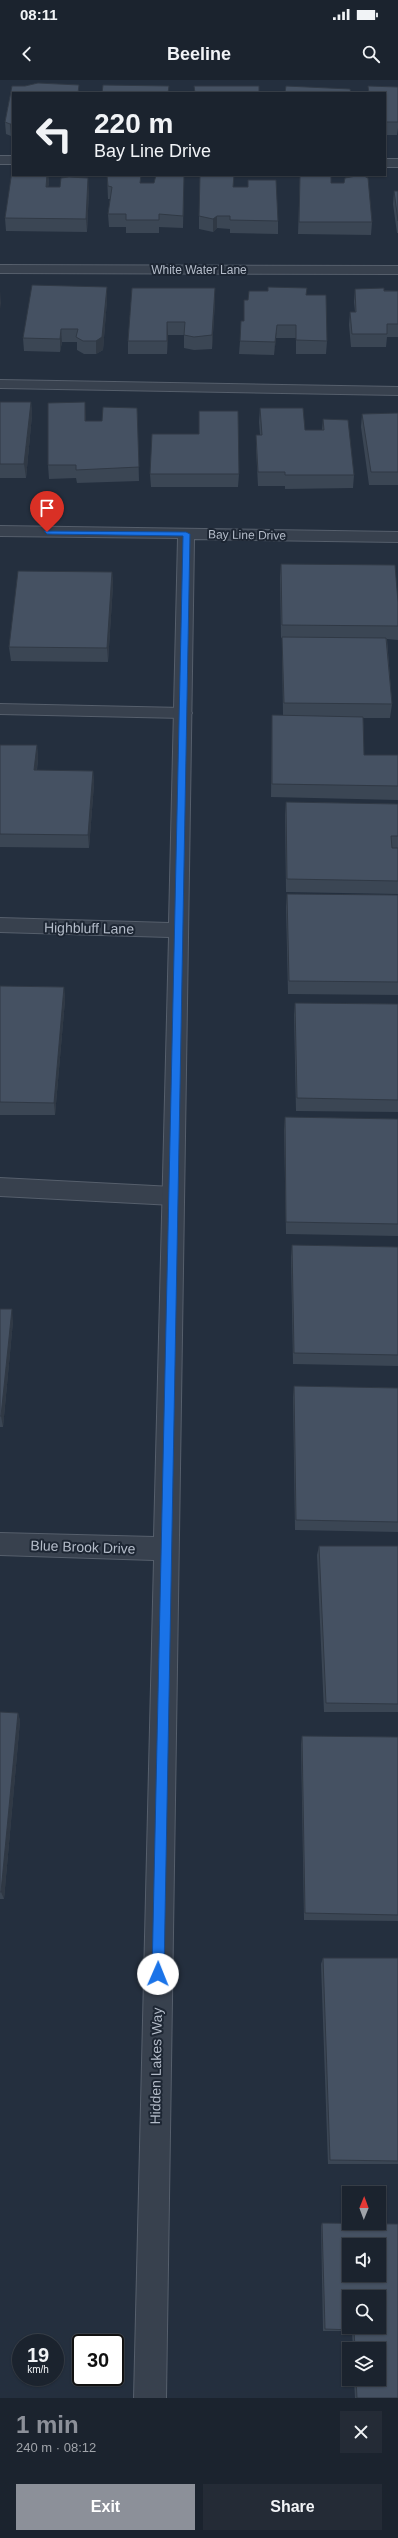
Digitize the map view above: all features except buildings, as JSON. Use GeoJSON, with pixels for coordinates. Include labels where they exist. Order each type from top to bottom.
{"type":"FeatureCollection","features":[{"type":"Feature","properties":{"kind":"street"},"geometry":{"type":"LineString","coordinates":[[0,160],[12,160]]}},
{"type":"Feature","properties":{"kind":"street"},"geometry":{"type":"LineString","coordinates":[[386,163],[398,163]]}},
{"type":"Feature","properties":{"kind":"street","name":"White Water Lane"},"geometry":{"type":"LineString","coordinates":[[0,269],[398,270]]}},
{"type":"Feature","properties":{"kind":"street"},"geometry":{"type":"LineString","coordinates":[[0,384],[398,391]]}},
{"type":"Feature","properties":{"kind":"street","name":"Bay Line Drive"},"geometry":{"type":"LineString","coordinates":[[0,531],[398,537]]}},
{"type":"Feature","properties":{"kind":"street","name":"Hidden Lakes Way"},"geometry":{"type":"LineString","coordinates":[[150,2398],[186,534]]}},
{"type":"Feature","properties":{"kind":"street"},"geometry":{"type":"LineString","coordinates":[[0,709],[183,713]]}},
{"type":"Feature","properties":{"kind":"street","name":"Highbluff Lane"},"geometry":{"type":"LineString","coordinates":[[0,925],[178,930]]}},
{"type":"Feature","properties":{"kind":"street"},"geometry":{"type":"LineString","coordinates":[[0,1187],[173,1196]]}},
{"type":"Feature","properties":{"kind":"street","name":"Blue Brook Drive"},"geometry":{"type":"LineString","coordinates":[[0,1544],[166,1549]]}},
{"type":"Feature","properties":{"kind":"route"},"geometry":{"type":"LineString","coordinates":[[47,532],[186,534],[158,1974]]}}]}
